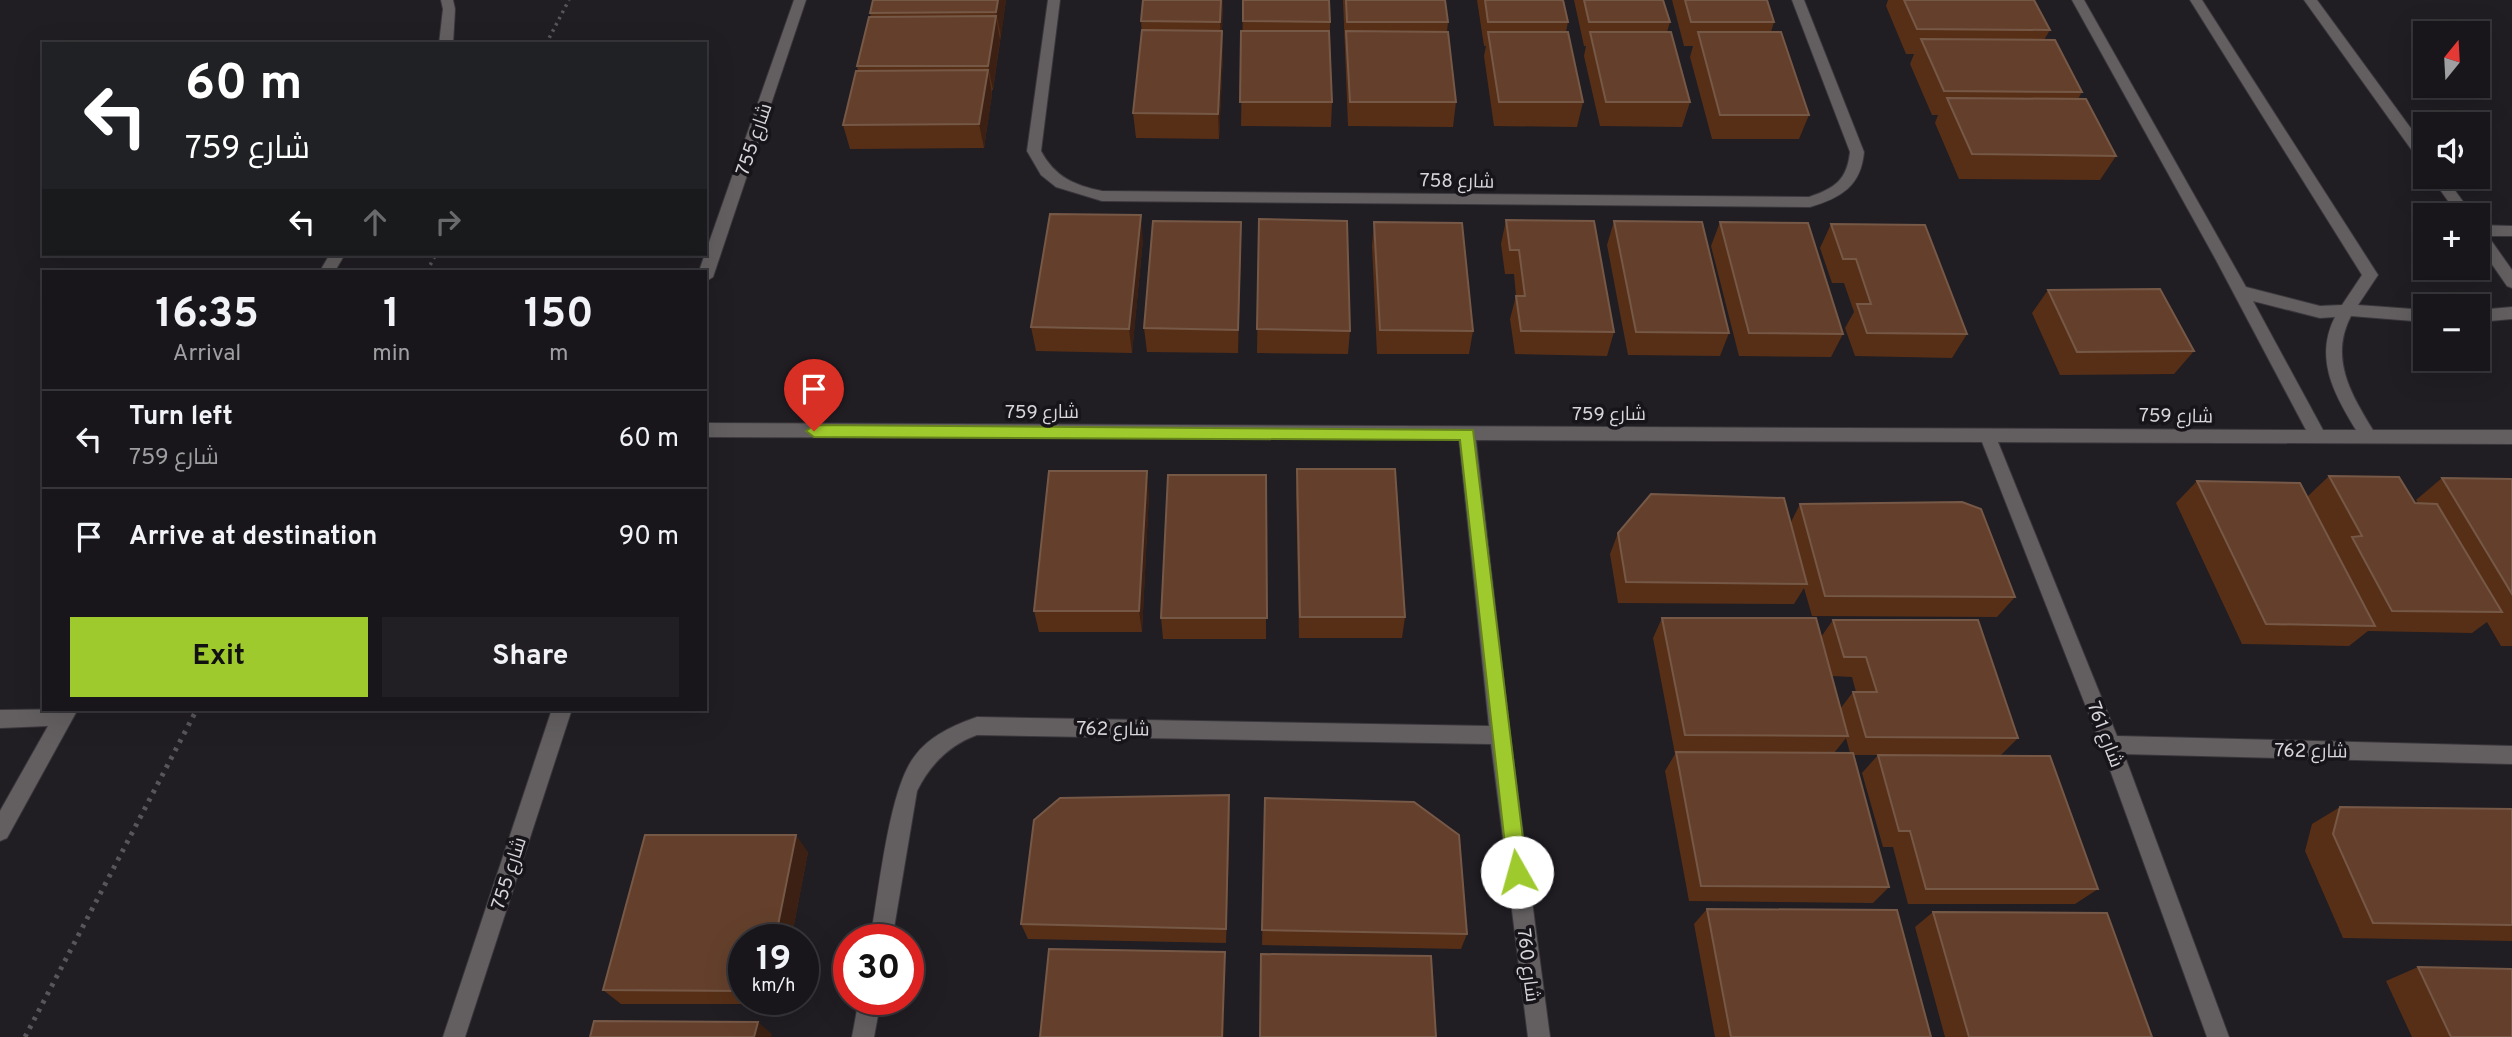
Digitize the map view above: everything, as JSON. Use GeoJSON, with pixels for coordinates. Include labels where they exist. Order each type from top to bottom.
{"type":"FeatureCollection","features":[{"type":"Feature","properties":{"kind":"street"},"geometry":{"type":"LineString","coordinates":[[446,42],[449,9],[447,0]]}},
{"type":"Feature","properties":{"kind":"street","name":"شارع 755"},"geometry":{"type":"LineString","coordinates":[[707,271],[800,0]]}},
{"type":"Feature","properties":{"kind":"street","name":"شارع 758"},"geometry":{"type":"LineString","coordinates":[[1054,0],[1034,151],[1041,166],[1052,179],[1073,190],[1102,196],[1810,202],[1831,195],[1848,185],[1856,170],[1857,152],[1798,0]]}},
{"type":"Feature","properties":{"kind":"street"},"geometry":{"type":"LineString","coordinates":[[2078,0],[2241,291],[2318,437]]}},
{"type":"Feature","properties":{"kind":"street"},"geometry":{"type":"LineString","coordinates":[[2310,0],[2413,142]]}},
{"type":"Feature","properties":{"kind":"street"},"geometry":{"type":"LineString","coordinates":[[2195,1],[2370,275],[2337,329],[2333,342],[2336,377],[2345,399],[2369,437]]}},
{"type":"Feature","properties":{"kind":"street"},"geometry":{"type":"LineString","coordinates":[[2490,231],[2512,231]]}},
{"type":"Feature","properties":{"kind":"street"},"geometry":{"type":"LineString","coordinates":[[2490,247],[2510,274]]}},
{"type":"Feature","properties":{"kind":"street"},"geometry":{"type":"LineString","coordinates":[[2241,291],[2285,305],[2320,312],[2348,310],[2413,315]]}},
{"type":"Feature","properties":{"kind":"street"},"geometry":{"type":"LineString","coordinates":[[2490,315],[2512,313]]}},
{"type":"Feature","properties":{"kind":"street","name":"شارع 759"},"geometry":{"type":"LineString","coordinates":[[707,430],[2512,438]]}},
{"type":"Feature","properties":{"kind":"street","name":"شارع 760"},"geometry":{"type":"LineString","coordinates":[[1467,434],[1500,735],[1539,1037]]}},
{"type":"Feature","properties":{"kind":"street","name":"شارع 761"},"geometry":{"type":"LineString","coordinates":[[1987,434],[2111,745],[2218,1037]]}},
{"type":"Feature","properties":{"kind":"street","name":"شارع 755"},"geometry":{"type":"LineString","coordinates":[[454,1037],[561,711]]}},
{"type":"Feature","properties":{"kind":"street"},"geometry":{"type":"LineString","coordinates":[[0,719],[66,713]]}},
{"type":"Feature","properties":{"kind":"street"},"geometry":{"type":"LineString","coordinates":[[0,831],[66,713]]}},
{"type":"Feature","properties":{"kind":"street","name":"شارع 762"},"geometry":{"type":"LineString","coordinates":[[884,924],[907,790],[920,763],[957,733],[977,726],[1500,735]]}},
{"type":"Feature","properties":{"kind":"street","name":"شارع 762"},"geometry":{"type":"LineString","coordinates":[[2111,745],[2512,755]]}},
{"type":"Feature","properties":{"kind":"street"},"geometry":{"type":"LineString","coordinates":[[863,1037],[867,1015]]}},
{"type":"Feature","properties":{"kind":"path"},"geometry":{"type":"LineString","coordinates":[[547,42],[569,0]]}},
{"type":"Feature","properties":{"kind":"path"},"geometry":{"type":"LineString","coordinates":[[25,1037],[196,711]]}},
{"type":"Feature","properties":{"kind":"building"},"geometry":{"type":"Polygon","coordinates":[[[873,0],[998,0],[996,12],[870,13],[873,0]]]}},
{"type":"Feature","properties":{"kind":"building"},"geometry":{"type":"Polygon","coordinates":[[[1143,0],[1221,0],[1220,22],[1141,21],[1143,0]]]}},
{"type":"Feature","properties":{"kind":"building"},"geometry":{"type":"Polygon","coordinates":[[[1243,0],[1329,0],[1330,22],[1243,21],[1243,0]]]}},
{"type":"Feature","properties":{"kind":"building"},"geometry":{"type":"Polygon","coordinates":[[[1346,0],[1445,0],[1448,22],[1347,22],[1346,0]]]}},
{"type":"Feature","properties":{"kind":"building"},"geometry":{"type":"Polygon","coordinates":[[[1485,0],[1563,0],[1568,22],[1488,22],[1485,0]]]}},
{"type":"Feature","properties":{"kind":"building"},"geometry":{"type":"Polygon","coordinates":[[[1584,0],[1663,0],[1670,22],[1589,22],[1584,0]]]}},
{"type":"Feature","properties":{"kind":"building"},"geometry":{"type":"Polygon","coordinates":[[[1685,0],[1767,0],[1774,22],[1691,22],[1685,0]]]}},
{"type":"Feature","properties":{"kind":"building"},"geometry":{"type":"Polygon","coordinates":[[[1904,0],[2034,0],[2050,30],[1917,29],[1904,0]]]}},
{"type":"Feature","properties":{"kind":"building"},"geometry":{"type":"Polygon","coordinates":[[[996,16],[988,66],[857,66],[869,17],[996,16]]]}},
{"type":"Feature","properties":{"kind":"building"},"geometry":{"type":"Polygon","coordinates":[[[1142,30],[1222,31],[1218,114],[1133,113],[1142,30]]]}},
{"type":"Feature","properties":{"kind":"building"},"geometry":{"type":"Polygon","coordinates":[[[1241,31],[1329,31],[1332,102],[1240,102],[1241,31]]]}},
{"type":"Feature","properties":{"kind":"building"},"geometry":{"type":"Polygon","coordinates":[[[1346,31],[1448,32],[1456,102],[1350,102],[1346,31]]]}},
{"type":"Feature","properties":{"kind":"building"},"geometry":{"type":"Polygon","coordinates":[[[1488,32],[1568,32],[1583,102],[1499,102],[1488,32]]]}},
{"type":"Feature","properties":{"kind":"building"},"geometry":{"type":"Polygon","coordinates":[[[1590,32],[1671,32],[1690,102],[1606,102],[1590,32]]]}},
{"type":"Feature","properties":{"kind":"building"},"geometry":{"type":"Polygon","coordinates":[[[1698,32],[1781,32],[1809,115],[1720,115],[1698,32]]]}},
{"type":"Feature","properties":{"kind":"building"},"geometry":{"type":"Polygon","coordinates":[[[1921,39],[2055,40],[2082,92],[1944,91],[1921,39]]]}},
{"type":"Feature","properties":{"kind":"building"},"geometry":{"type":"Polygon","coordinates":[[[988,70],[979,124],[843,125],[856,71],[988,70]]]}},
{"type":"Feature","properties":{"kind":"building"},"geometry":{"type":"Polygon","coordinates":[[[1947,98],[2086,99],[2116,156],[1972,154],[1947,98]]]}},
{"type":"Feature","properties":{"kind":"building"},"geometry":{"type":"Polygon","coordinates":[[[1050,214],[1141,215],[1129,329],[1031,327],[1050,214]]]}},
{"type":"Feature","properties":{"kind":"building"},"geometry":{"type":"Polygon","coordinates":[[[1259,219],[1347,221],[1350,331],[1257,329],[1259,219]]]}},
{"type":"Feature","properties":{"kind":"building"},"geometry":{"type":"Polygon","coordinates":[[[1506,220],[1594,221],[1614,332],[1521,331],[1516,296],[1525,296],[1519,250],[1510,250],[1506,220]]]}},
{"type":"Feature","properties":{"kind":"building"},"geometry":{"type":"Polygon","coordinates":[[[1153,221],[1241,222],[1238,330],[1144,328],[1153,221]]]}},
{"type":"Feature","properties":{"kind":"building"},"geometry":{"type":"Polygon","coordinates":[[[1614,221],[1702,222],[1729,333],[1636,332],[1614,221]]]}},
{"type":"Feature","properties":{"kind":"building"},"geometry":{"type":"Polygon","coordinates":[[[1374,222],[1462,223],[1473,331],[1380,330],[1374,222]]]}},
{"type":"Feature","properties":{"kind":"building"},"geometry":{"type":"Polygon","coordinates":[[[1720,222],[1808,223],[1843,334],[1749,333],[1720,222]]]}},
{"type":"Feature","properties":{"kind":"building"},"geometry":{"type":"Polygon","coordinates":[[[1831,224],[1925,225],[1967,334],[1867,333],[1857,304],[1871,304],[1856,259],[1843,259],[1831,224]]]}},
{"type":"Feature","properties":{"kind":"building"},"geometry":{"type":"Polygon","coordinates":[[[2160,289],[2194,351],[2077,352],[2048,290],[2160,289]]]}},
{"type":"Feature","properties":{"kind":"building"},"geometry":{"type":"Polygon","coordinates":[[[1297,469],[1395,469],[1405,617],[1300,617],[1297,469]]]}},
{"type":"Feature","properties":{"kind":"building"},"geometry":{"type":"Polygon","coordinates":[[[1049,471],[1147,471],[1139,611],[1034,611],[1049,471]]]}},
{"type":"Feature","properties":{"kind":"building"},"geometry":{"type":"Polygon","coordinates":[[[1168,475],[1266,475],[1267,618],[1161,618],[1168,475]]]}},
{"type":"Feature","properties":{"kind":"building"},"geometry":{"type":"Polygon","coordinates":[[[2329,476],[2399,477],[2415,503],[2437,504],[2502,612],[2392,611],[2352,537],[2362,536],[2329,476]]]}},
{"type":"Feature","properties":{"kind":"building"},"geometry":{"type":"Polygon","coordinates":[[[2442,478],[2512,479],[2512,594],[2442,478]]]}},
{"type":"Feature","properties":{"kind":"building"},"geometry":{"type":"Polygon","coordinates":[[[2197,481],[2300,483],[2375,626],[2266,624],[2197,481]]]}},
{"type":"Feature","properties":{"kind":"building"},"geometry":{"type":"Polygon","coordinates":[[[1651,494],[1784,498],[1807,584],[1626,582],[1618,533],[1651,494]]]}},
{"type":"Feature","properties":{"kind":"building"},"geometry":{"type":"Polygon","coordinates":[[[1962,502],[1981,509],[2015,597],[1825,596],[1800,504],[1962,502]]]}},
{"type":"Feature","properties":{"kind":"building"},"geometry":{"type":"Polygon","coordinates":[[[1662,618],[1816,618],[1848,736],[1685,735],[1662,618]]]}},
{"type":"Feature","properties":{"kind":"building"},"geometry":{"type":"Polygon","coordinates":[[[1833,620],[1978,620],[2018,738],[1866,737],[1853,692],[1877,692],[1866,657],[1844,657],[1833,620]]]}},
{"type":"Feature","properties":{"kind":"building"},"geometry":{"type":"Polygon","coordinates":[[[1676,752],[1853,753],[1889,887],[1701,886],[1676,752]]]}},
{"type":"Feature","properties":{"kind":"building"},"geometry":{"type":"Polygon","coordinates":[[[1878,755],[2050,756],[2098,889],[1926,889],[1910,831],[1899,831],[1878,755]]]}},
{"type":"Feature","properties":{"kind":"building"},"geometry":{"type":"Polygon","coordinates":[[[1229,795],[1226,929],[1021,924],[1034,820],[1060,798],[1229,795]]]}},
{"type":"Feature","properties":{"kind":"building"},"geometry":{"type":"Polygon","coordinates":[[[1265,798],[1414,802],[1459,835],[1467,934],[1262,930],[1265,798]]]}},
{"type":"Feature","properties":{"kind":"building"},"geometry":{"type":"Polygon","coordinates":[[[2340,807],[2512,809],[2512,925],[2373,923],[2333,834],[2340,807]]]}},
{"type":"Feature","properties":{"kind":"building"},"geometry":{"type":"Polygon","coordinates":[[[645,835],[796,835],[778,924],[728,924],[728,991],[603,990],[645,835]]]}},
{"type":"Feature","properties":{"kind":"building"},"geometry":{"type":"Polygon","coordinates":[[[1707,909],[1897,910],[1931,1037],[1731,1037],[1707,909]]]}},
{"type":"Feature","properties":{"kind":"building"},"geometry":{"type":"Polygon","coordinates":[[[1933,912],[2107,913],[2152,1037],[1969,1037],[1933,912]]]}},
{"type":"Feature","properties":{"kind":"building"},"geometry":{"type":"Polygon","coordinates":[[[1049,949],[1225,952],[1222,1037],[1040,1037],[1049,949]]]}},
{"type":"Feature","properties":{"kind":"building"},"geometry":{"type":"Polygon","coordinates":[[[1261,954],[1431,956],[1436,1037],[1260,1037],[1261,954]]]}},
{"type":"Feature","properties":{"kind":"building"},"geometry":{"type":"Polygon","coordinates":[[[2418,967],[2512,969],[2512,1037],[2451,1037],[2418,967]]]}},
{"type":"Feature","properties":{"kind":"building"},"geometry":{"type":"Polygon","coordinates":[[[594,1021],[758,1022],[754,1037],[590,1037],[594,1021]]]}},
{"type":"Feature","properties":{"kind":"route"},"geometry":{"type":"LineString","coordinates":[[814,431],[1467,434],[1517,872]]}}]}
